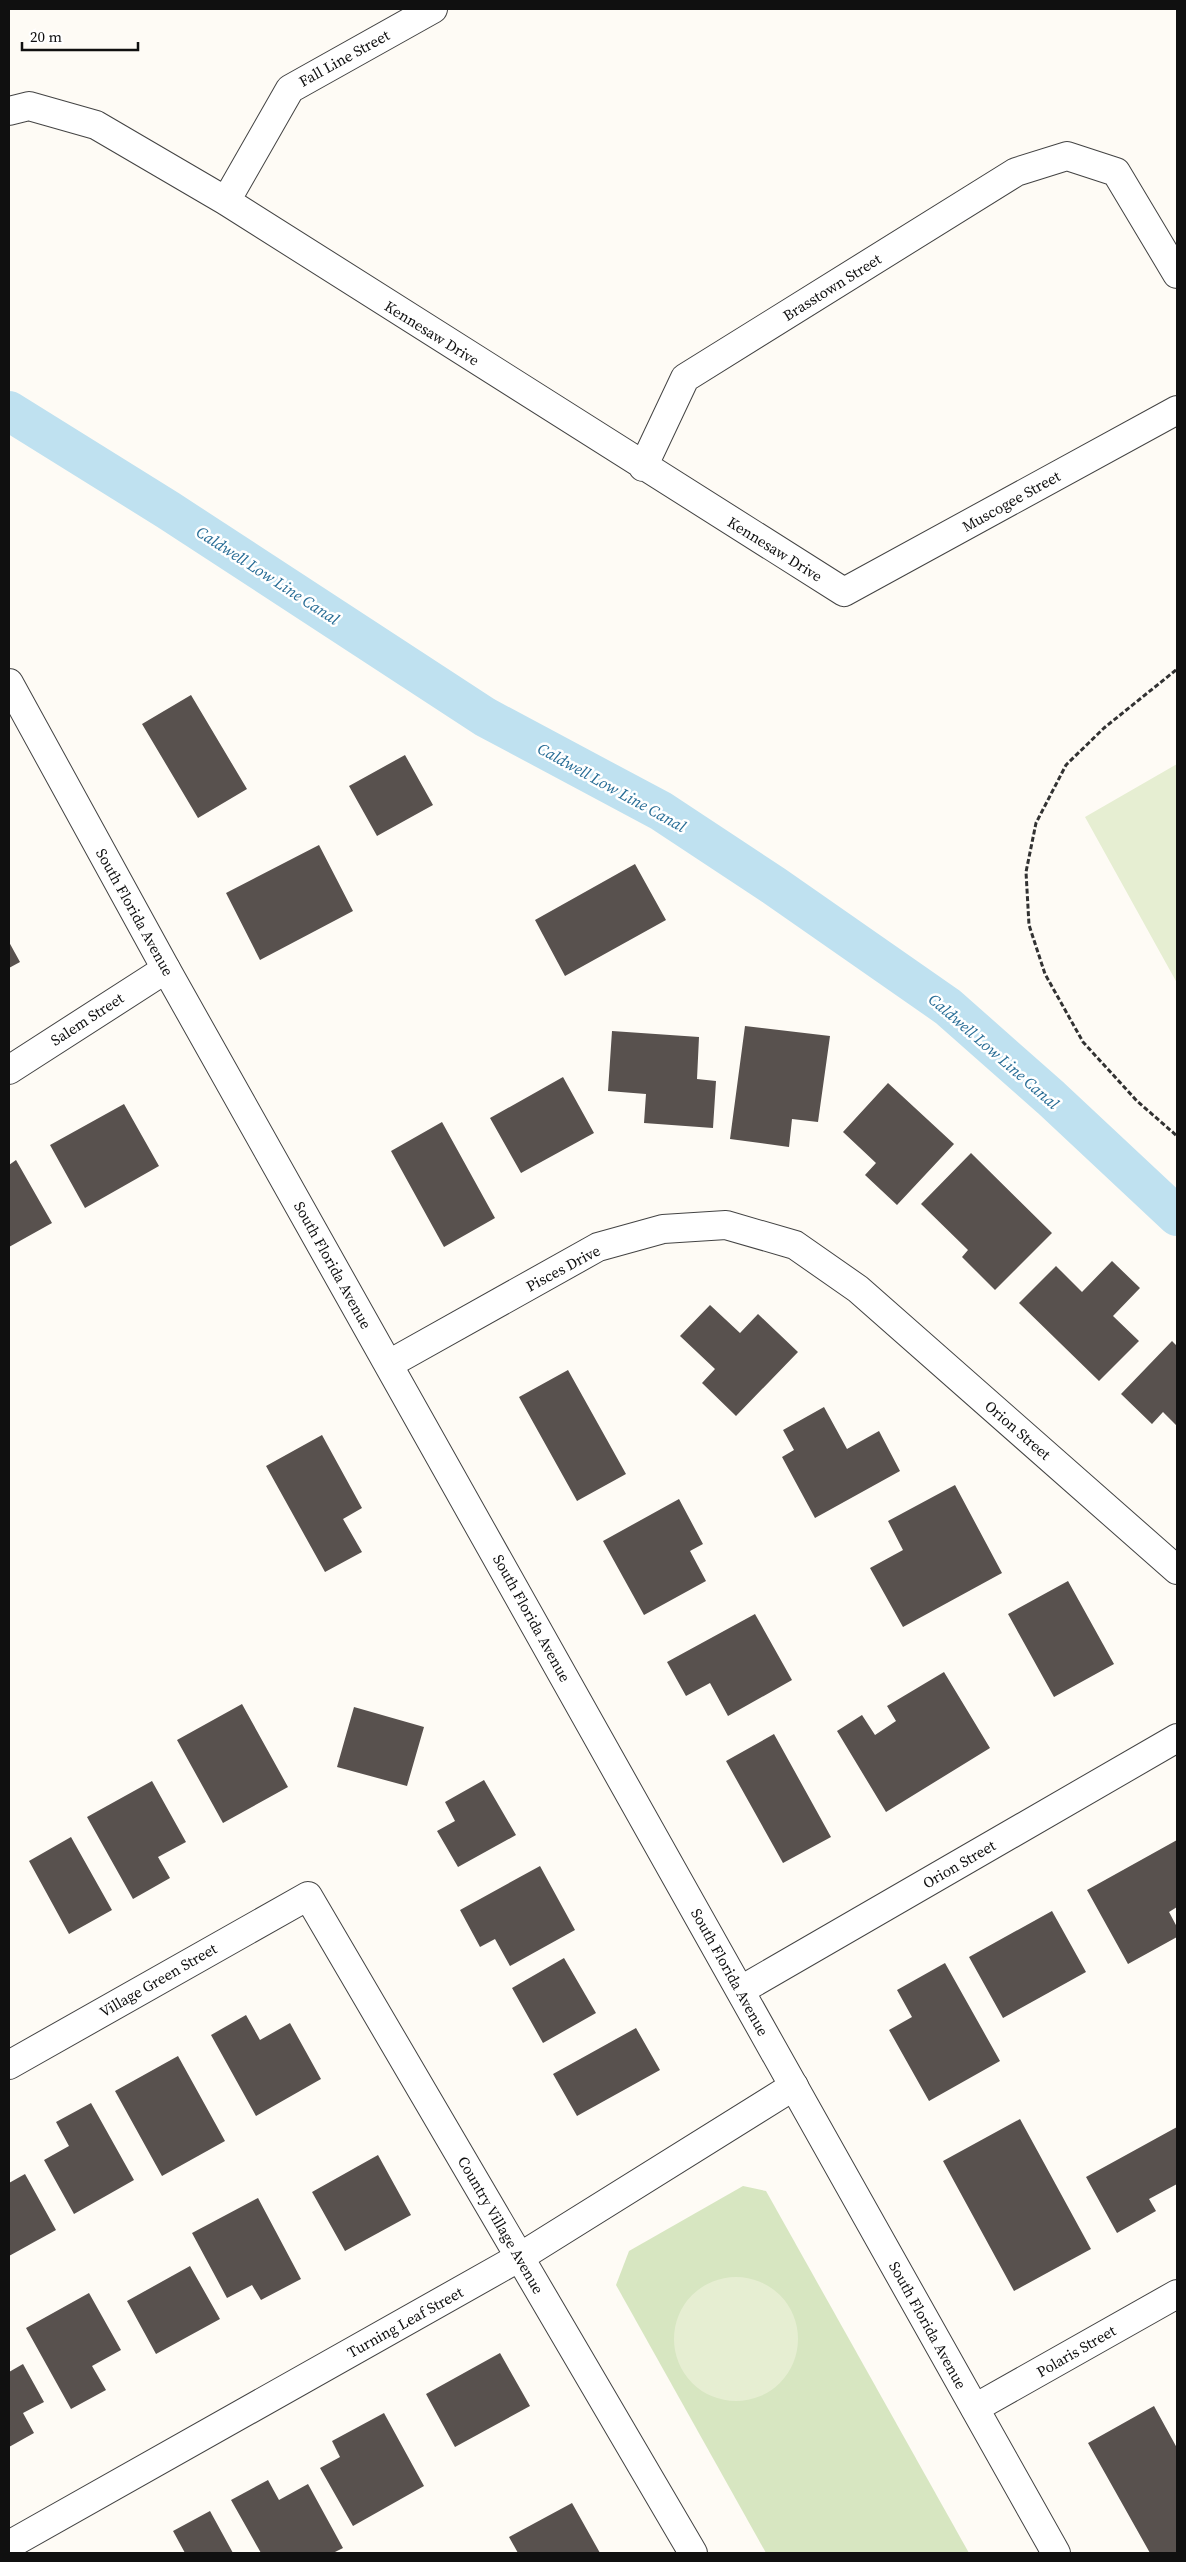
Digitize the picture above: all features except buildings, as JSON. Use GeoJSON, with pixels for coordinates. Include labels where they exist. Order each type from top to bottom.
{"type":"FeatureCollection","features":[{"type":"Feature","properties":{"kind":"street","name":"Fall Line Street"},"geometry":{"type":"LineString","coordinates":[[226,202],[290,89],[433,9]]}},
{"type":"Feature","properties":{"kind":"street","name":"Kennesaw Drive"},"geometry":{"type":"LineString","coordinates":[[9,111],[29,106],[96,125],[226,202],[643,467],[844,592]]}},
{"type":"Feature","properties":{"kind":"street","name":"Brasstown Street"},"geometry":{"type":"LineString","coordinates":[[643,467],[685,378],[1016,172],[1067,156],[1116,172],[1177,274]]}},
{"type":"Feature","properties":{"kind":"street","name":"Muscogee Street"},"geometry":{"type":"LineString","coordinates":[[844,592],[1177,410]]}},
{"type":"Feature","properties":{"kind":"street","name":"South Florida Avenue"},"geometry":{"type":"LineString","coordinates":[[9,683],[166,969],[1056,2553]]}},
{"type":"Feature","properties":{"kind":"street","name":"Salem Street"},"geometry":{"type":"LineString","coordinates":[[9,1070],[166,969]]}},
{"type":"Feature","properties":{"kind":"street","name":"Pisces Drive"},"geometry":{"type":"LineString","coordinates":[[389,1364],[598,1247],[663,1229],[726,1225],[795,1245],[858,1289]]}},
{"type":"Feature","properties":{"kind":"street","name":"Orion Street"},"geometry":{"type":"LineString","coordinates":[[858,1289],[1177,1570]]}},
{"type":"Feature","properties":{"kind":"street","name":"Orion Street"},"geometry":{"type":"LineString","coordinates":[[740,1990],[1177,1738]]}},
{"type":"Feature","properties":{"kind":"street","name":"Village Green Street"},"geometry":{"type":"LineString","coordinates":[[9,2065],[308,1896]]}},
{"type":"Feature","properties":{"kind":"street","name":"Country Village Avenue"},"geometry":{"type":"LineString","coordinates":[[308,1896],[693,2553]]}},
{"type":"Feature","properties":{"kind":"street","name":"Turning Leaf Street"},"geometry":{"type":"LineString","coordinates":[[9,2545],[520,2257],[794,2086]]}},
{"type":"Feature","properties":{"kind":"street","name":"Polaris Street"},"geometry":{"type":"LineString","coordinates":[[975,2408],[1177,2294]]}},
{"type":"Feature","properties":{"kind":"path"},"geometry":{"type":"LineString","coordinates":[[1176,670],[1104,728],[1066,765],[1036,823],[1026,872],[1029,925],[1045,974],[1083,1042],[1137,1101],[1177,1136]]}},
{"type":"Feature","properties":{"kind":"green space"},"geometry":{"type":"Polygon","coordinates":[[[1177,764],[1177,983],[1085,817],[1177,764]]]}},
{"type":"Feature","properties":{"kind":"green space"},"geometry":{"type":"Polygon","coordinates":[[[743,2186],[766,2191],[969,2553],[766,2553],[616,2285],[629,2251],[743,2186]]]}},
{"type":"Feature","properties":{"kind":"green space"},"geometry":{"type":"Polygon","coordinates":[[[736,2277],[760,2282],[779,2296],[793,2315],[798,2339],[793,2363],[779,2382],[760,2396],[736,2401],[712,2396],[693,2382],[679,2363],[674,2339],[679,2315],[693,2296],[712,2282],[736,2277]]]}},
{"type":"Feature","properties":{"kind":"waterway","name":"Caldwell Low Line Canal"},"geometry":{"type":"LineString","coordinates":[[9,411],[168,510],[485,717],[661,811],[773,885],[948,1007],[1051,1098],[1177,1216]]}}]}
